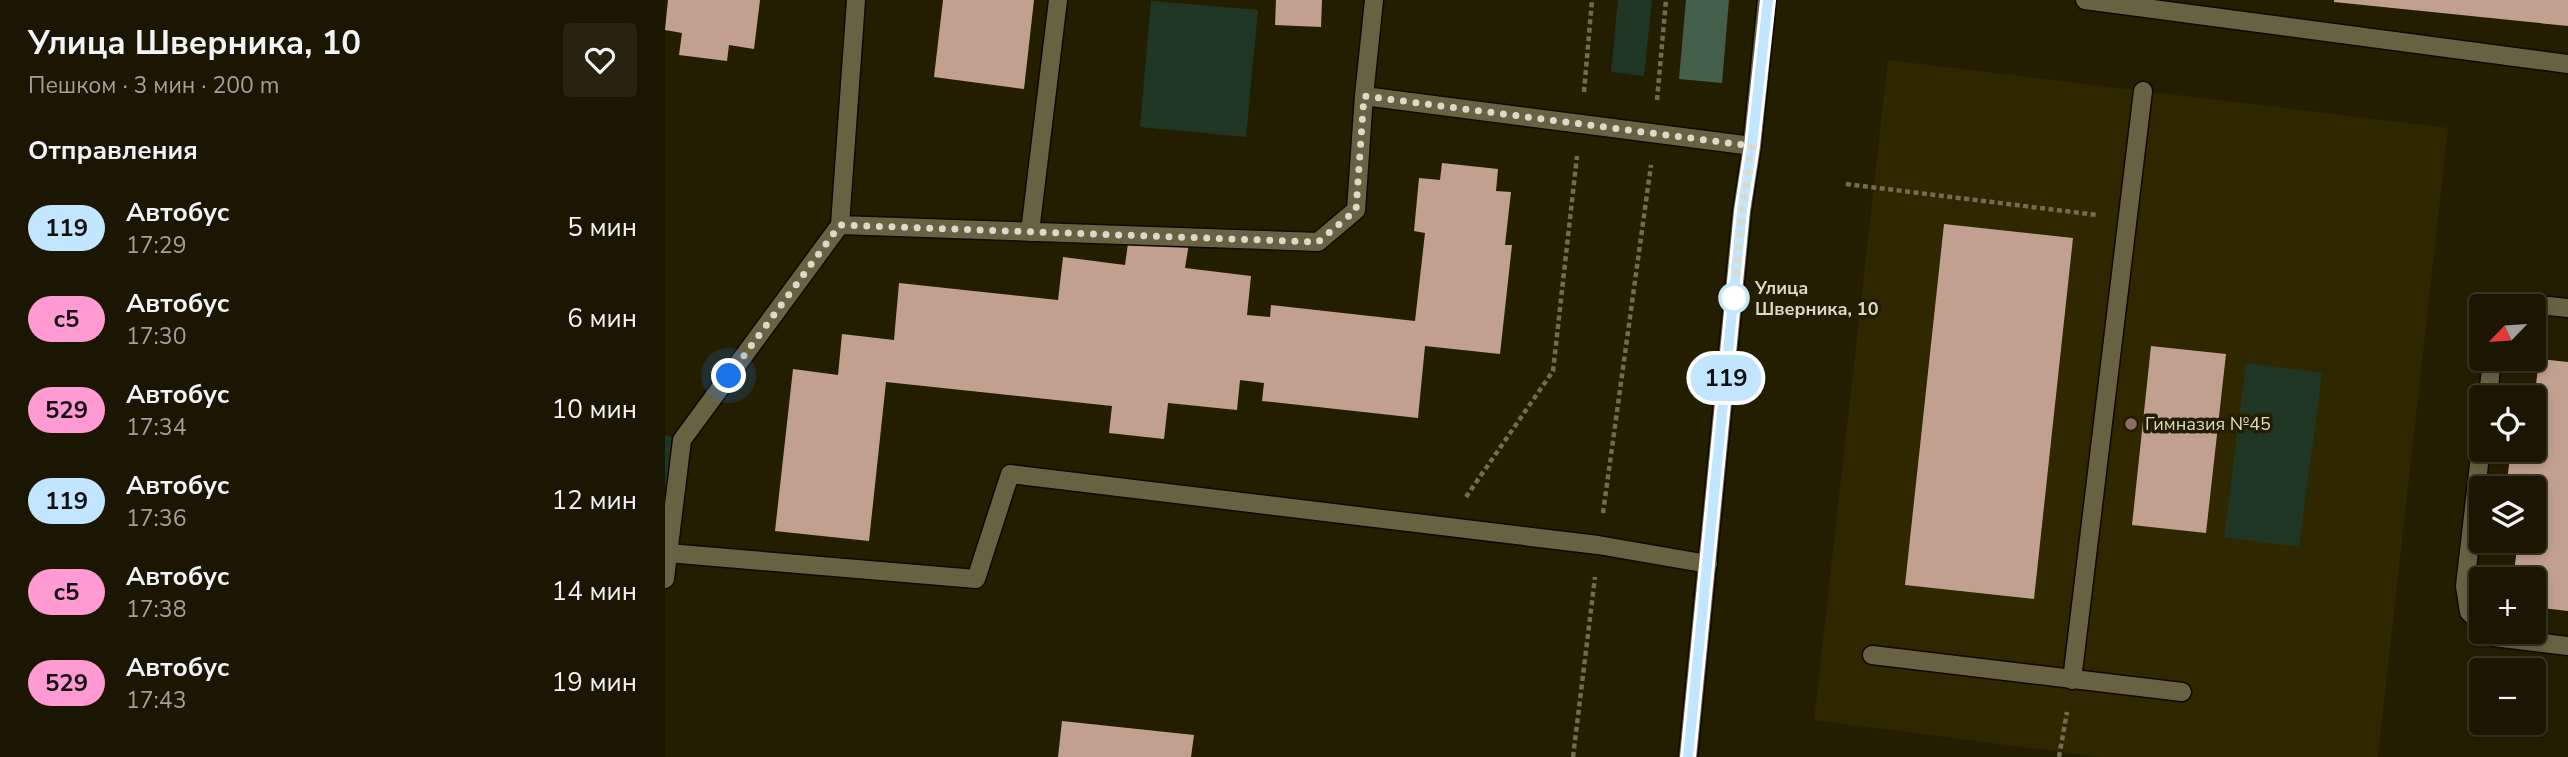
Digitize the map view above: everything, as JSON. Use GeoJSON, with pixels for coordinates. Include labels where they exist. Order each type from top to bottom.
{"type":"FeatureCollection","features":[{"type":"Feature","properties":{"kind":"street"},"geometry":{"type":"LineString","coordinates":[[665,579],[673,438],[840,225],[856,0]]}},
{"type":"Feature","properties":{"kind":"street"},"geometry":{"type":"LineString","coordinates":[[1030,232],[1058,0]]}},
{"type":"Feature","properties":{"kind":"street"},"geometry":{"type":"LineString","coordinates":[[840,225],[1318,242],[1356,210],[1374,0]]}},
{"type":"Feature","properties":{"kind":"street"},"geometry":{"type":"LineString","coordinates":[[1688,757],[1742,211],[1752,146],[1767,0]]}},
{"type":"Feature","properties":{"kind":"street"},"geometry":{"type":"LineString","coordinates":[[2085,0],[2568,64]]}},
{"type":"Feature","properties":{"kind":"street"},"geometry":{"type":"LineString","coordinates":[[2071,680],[2143,91]]}},
{"type":"Feature","properties":{"kind":"street"},"geometry":{"type":"LineString","coordinates":[[1364,96],[1752,146]]}},
{"type":"Feature","properties":{"kind":"street"},"geometry":{"type":"LineString","coordinates":[[2546,307],[2568,308]]}},
{"type":"Feature","properties":{"kind":"street"},"geometry":{"type":"LineString","coordinates":[[2469,612],[2465,586],[2479,462]]}},
{"type":"Feature","properties":{"kind":"street"},"geometry":{"type":"LineString","coordinates":[[668,553],[976,579],[1010,474],[1598,545],[1708,564]]}},
{"type":"Feature","properties":{"kind":"street"},"geometry":{"type":"LineString","coordinates":[[2546,643],[2568,646]]}},
{"type":"Feature","properties":{"kind":"street"},"geometry":{"type":"LineString","coordinates":[[1872,655],[2182,692]]}},
{"type":"Feature","properties":{"kind":"path"},"geometry":{"type":"LineString","coordinates":[[1446,527],[1553,371],[1592,0]]}},
{"type":"Feature","properties":{"kind":"path"},"geometry":{"type":"LineString","coordinates":[[1573,757],[1598,545],[1655,133],[1666,0]]}},
{"type":"Feature","properties":{"kind":"path"},"geometry":{"type":"LineString","coordinates":[[1846,184],[2129,219]]}},
{"type":"Feature","properties":{"kind":"path"},"geometry":{"type":"LineString","coordinates":[[2060,757],[2071,680]]}},
{"type":"Feature","properties":{"kind":"shaded area","name":"Гимназия №45"},"geometry":{"type":"Polygon","coordinates":[[[1888,60],[2448,128],[2378,757],[2100,757],[1814,720],[1888,60]]]}},
{"type":"Feature","properties":{"kind":"green space"},"geometry":{"type":"Polygon","coordinates":[[[1618,0],[1652,0],[1644,76],[1611,72],[1618,0]]]}},
{"type":"Feature","properties":{"kind":"green space"},"geometry":{"type":"Polygon","coordinates":[[[1686,0],[1729,0],[1722,83],[1679,79],[1686,0]]]}},
{"type":"Feature","properties":{"kind":"green space"},"geometry":{"type":"Polygon","coordinates":[[[1151,1],[1258,10],[1246,137],[1140,127],[1151,1]]]}},
{"type":"Feature","properties":{"kind":"green space"},"geometry":{"type":"Polygon","coordinates":[[[2246,363],[2322,373],[2299,547],[2224,537],[2246,363]]]}},
{"type":"Feature","properties":{"kind":"green space"},"geometry":{"type":"Polygon","coordinates":[[[665,435],[682,440],[665,579],[665,435]]]}},
{"type":"Feature","properties":{"kind":"building"},"geometry":{"type":"Polygon","coordinates":[[[668,0],[760,0],[754,49],[729,45],[727,61],[679,55],[682,33],[665,30],[668,0]]]}},
{"type":"Feature","properties":{"kind":"building"},"geometry":{"type":"Polygon","coordinates":[[[943,0],[1034,0],[1024,89],[934,77],[943,0]]]}},
{"type":"Feature","properties":{"kind":"building"},"geometry":{"type":"Polygon","coordinates":[[[1276,0],[1322,0],[1321,27],[1275,25],[1276,0]]]}},
{"type":"Feature","properties":{"kind":"building"},"geometry":{"type":"Polygon","coordinates":[[[2568,0],[2568,26],[2334,2],[2568,0]]]}},
{"type":"Feature","properties":{"kind":"building"},"geometry":{"type":"Polygon","coordinates":[[[1442,163],[1498,169],[1496,191],[1511,192],[1505,245],[1512,245],[1500,354],[1425,346],[1418,418],[1262,401],[1264,383],[1240,380],[1237,410],[1168,403],[1164,439],[1109,433],[1112,406],[886,382],[869,541],[775,531],[793,369],[838,375],[842,334],[894,340],[899,283],[1058,300],[1063,257],[1125,265],[1129,236],[1189,243],[1185,268],[1251,276],[1247,315],[1270,317],[1271,305],[1415,321],[1425,233],[1414,231],[1419,178],[1440,180],[1442,163]]]}},
{"type":"Feature","properties":{"kind":"building"},"geometry":{"type":"Polygon","coordinates":[[[1944,224],[2073,238],[2034,599],[1905,585],[1944,224]]]}},
{"type":"Feature","properties":{"kind":"building"},"geometry":{"type":"Polygon","coordinates":[[[2151,346],[2226,354],[2206,533],[2132,525],[2151,346]]]}},
{"type":"Feature","properties":{"kind":"building"},"geometry":{"type":"Polygon","coordinates":[[[2546,360],[2568,362],[2568,611],[2546,608],[2546,567],[2515,567],[2516,553],[2546,553],[2546,476],[2508,476],[2509,462],[2546,462],[2546,385],[2536,385],[2538,371],[2546,371],[2546,360]]]}},
{"type":"Feature","properties":{"kind":"building"},"geometry":{"type":"Polygon","coordinates":[[[1062,721],[1194,735],[1191,757],[1058,757],[1062,721]]]}},
{"type":"Feature","properties":{"kind":"bus line","name":"119"},"geometry":{"type":"LineString","coordinates":[[1688,757],[1742,211],[1768,0]]}},
{"type":"Feature","properties":{"kind":"place","name":"Улица Шверника, 10"},"geometry":{"type":"Point","coordinates":[1734,298]}},
{"type":"Feature","properties":{"kind":"place","name":"Гимназия №45"},"geometry":{"type":"Point","coordinates":[2131,424]}},
{"type":"Feature","properties":{"kind":"route"},"geometry":{"type":"LineString","coordinates":[[729,376],[840,225],[1318,242],[1356,210],[1364,96],[1752,146],[1742,211],[1734,298]]}}]}
